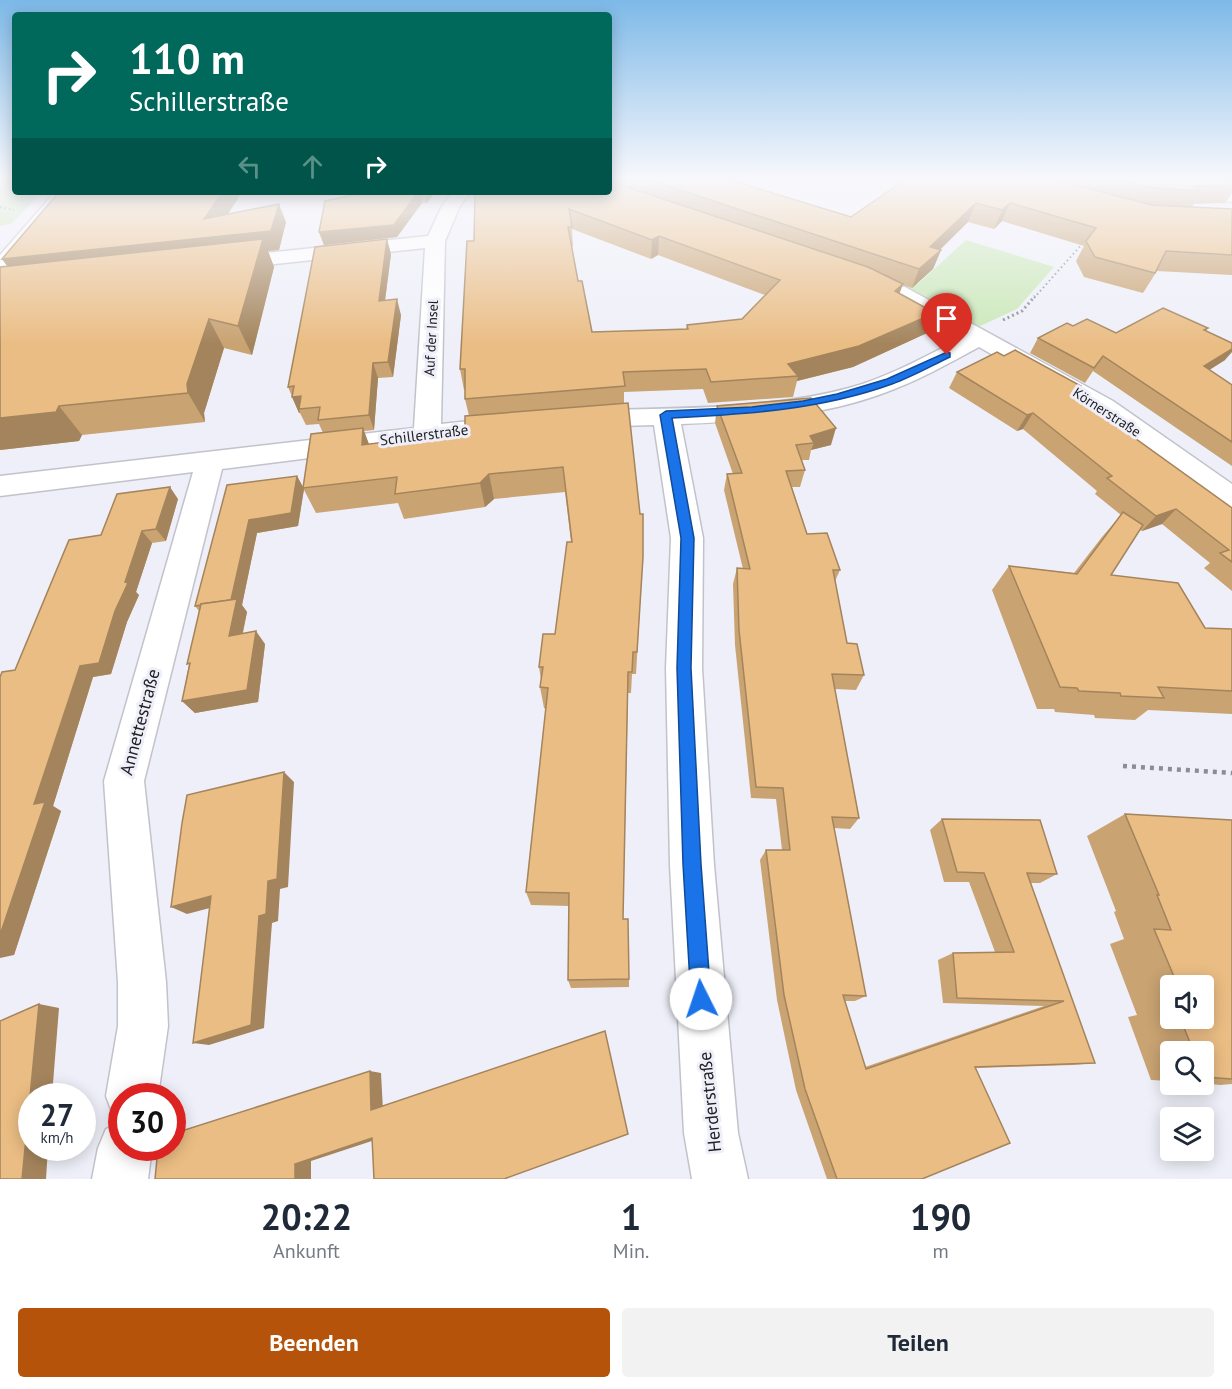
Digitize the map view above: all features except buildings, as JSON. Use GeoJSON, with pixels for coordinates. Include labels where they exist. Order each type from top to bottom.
{"type":"FeatureCollection","features":[{"type":"Feature","properties":{"kind":"street"},"geometry":{"type":"LineString","coordinates":[[2,281],[35,234]]}},
{"type":"Feature","properties":{"kind":"street","name":"Auf der Insel"},"geometry":{"type":"LineString","coordinates":[[427,435],[435,242],[439,234]]}},
{"type":"Feature","properties":{"kind":"street"},"geometry":{"type":"LineString","coordinates":[[209,265],[435,242]]}},
{"type":"Feature","properties":{"kind":"street","name":"Körnerstraße"},"geometry":{"type":"LineString","coordinates":[[879,285],[1104,407],[1232,499]]}},
{"type":"Feature","properties":{"kind":"street","name":"Schillerstraße"},"geometry":{"type":"LineString","coordinates":[[0,486],[547,422],[762,410],[803,405],[857,393],[914,372],[979,338]]}},
{"type":"Feature","properties":{"kind":"street","name":"Herderstraße"},"geometry":{"type":"LineString","coordinates":[[666,415],[687,538],[684,668],[692,864],[711,1133],[720,1179]]}},
{"type":"Feature","properties":{"kind":"street","name":"Annettestraße"},"geometry":{"type":"LineString","coordinates":[[134,1083],[143,1026],[142,982],[124,781],[210,461]]}},
{"type":"Feature","properties":{"kind":"street"},"geometry":{"type":"LineString","coordinates":[[120,1179],[123,1161]]}},
{"type":"Feature","properties":{"kind":"path"},"geometry":{"type":"LineString","coordinates":[[979,338],[983,330],[1022,311],[1083,243]]}},
{"type":"Feature","properties":{"kind":"path"},"geometry":{"type":"LineString","coordinates":[[1123,766],[1232,773]]}},
{"type":"Feature","properties":{"kind":"green space"},"geometry":{"type":"Polygon","coordinates":[[[966,240],[1054,267],[1017,309],[978,327],[906,288],[919,283],[966,240]]]}},
{"type":"Feature","properties":{"kind":"route"},"geometry":{"type":"LineString","coordinates":[[701,999],[692,864],[684,668],[687,538],[666,415],[752,411],[803,405],[857,393],[914,372],[947,355]]}}]}
